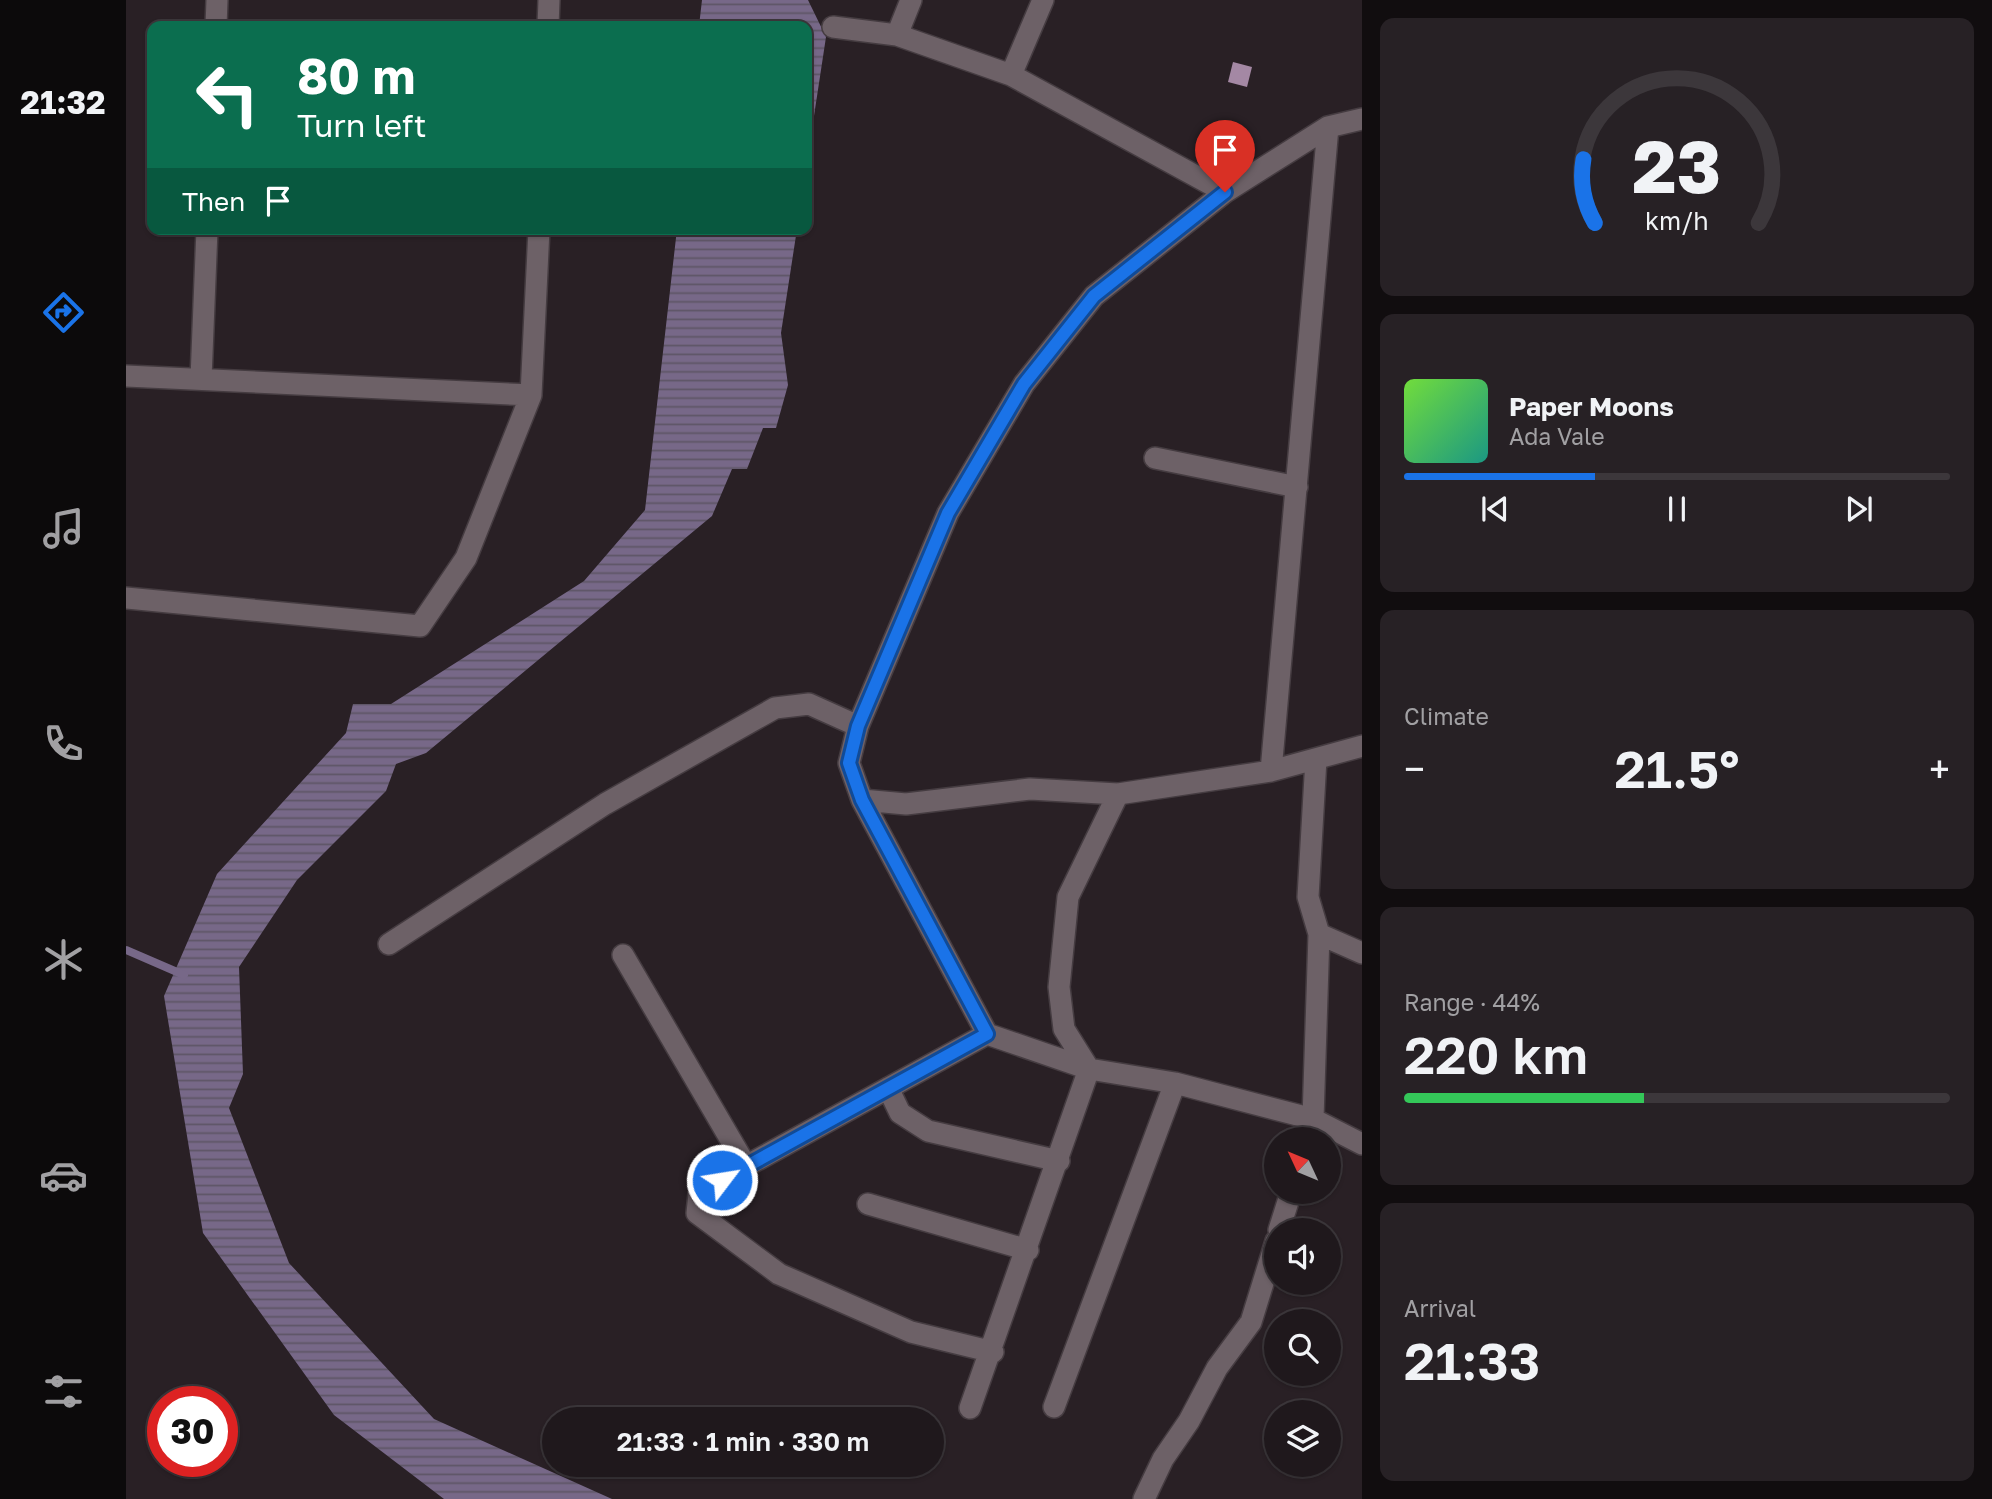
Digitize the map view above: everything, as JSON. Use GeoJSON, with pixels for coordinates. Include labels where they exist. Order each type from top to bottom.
{"type":"FeatureCollection","features":[{"type":"Feature","properties":{"kind":"street"},"geometry":{"type":"LineString","coordinates":[[216,21],[217,0]]}},
{"type":"Feature","properties":{"kind":"street"},"geometry":{"type":"LineString","coordinates":[[548,21],[550,0]]}},
{"type":"Feature","properties":{"kind":"street"},"geometry":{"type":"LineString","coordinates":[[897,35],[911,0]]}},
{"type":"Feature","properties":{"kind":"street"},"geometry":{"type":"LineString","coordinates":[[1011,75],[1044,0]]}},
{"type":"Feature","properties":{"kind":"street"},"geometry":{"type":"LineString","coordinates":[[833,27],[897,35],[1011,75],[1225,192]]}},
{"type":"Feature","properties":{"kind":"street"},"geometry":{"type":"LineString","coordinates":[[1304,1127],[1175,1083],[1089,1069],[987,1034],[862,800],[849,763],[858,726],[948,513],[1024,384],[1094,296],[1225,192],[1328,127],[1362,119]]}},
{"type":"Feature","properties":{"kind":"street"},"geometry":{"type":"LineString","coordinates":[[1271,771],[1328,127]]}},
{"type":"Feature","properties":{"kind":"street"},"geometry":{"type":"LineString","coordinates":[[201,379],[207,235]]}},
{"type":"Feature","properties":{"kind":"street"},"geometry":{"type":"LineString","coordinates":[[126,598],[420,626],[466,558],[531,395],[539,235]]}},
{"type":"Feature","properties":{"kind":"street"},"geometry":{"type":"LineString","coordinates":[[126,376],[531,395]]}},
{"type":"Feature","properties":{"kind":"street"},"geometry":{"type":"LineString","coordinates":[[1155,458],[1297,487]]}},
{"type":"Feature","properties":{"kind":"street"},"geometry":{"type":"LineString","coordinates":[[389,944],[606,804],[775,708],[809,704],[858,726]]}},
{"type":"Feature","properties":{"kind":"street"},"geometry":{"type":"LineString","coordinates":[[862,800],[906,804],[1030,789],[1118,794],[1271,771],[1362,746]]}},
{"type":"Feature","properties":{"kind":"street"},"geometry":{"type":"LineString","coordinates":[[1310,1127],[1319,934],[1308,897],[1316,759]]}},
{"type":"Feature","properties":{"kind":"street"},"geometry":{"type":"LineString","coordinates":[[1089,1069],[1064,1029],[1059,987],[1068,897],[1118,794]]}},
{"type":"Feature","properties":{"kind":"street"},"geometry":{"type":"LineString","coordinates":[[1319,934],[1362,953]]}},
{"type":"Feature","properties":{"kind":"street"},"geometry":{"type":"LineString","coordinates":[[623,955],[746,1166]]}},
{"type":"Feature","properties":{"kind":"street"},"geometry":{"type":"LineString","coordinates":[[987,1034],[699,1194],[697,1213],[779,1274],[911,1332],[993,1352]]}},
{"type":"Feature","properties":{"kind":"street"},"geometry":{"type":"LineString","coordinates":[[970,1408],[993,1352],[1089,1069]]}},
{"type":"Feature","properties":{"kind":"street"},"geometry":{"type":"LineString","coordinates":[[1054,1407],[1175,1083]]}},
{"type":"Feature","properties":{"kind":"street"},"geometry":{"type":"LineString","coordinates":[[888,1088],[900,1113],[928,1131],[1059,1161]]}},
{"type":"Feature","properties":{"kind":"street"},"geometry":{"type":"LineString","coordinates":[[1341,1138],[1362,1144]]}},
{"type":"Feature","properties":{"kind":"street"},"geometry":{"type":"LineString","coordinates":[[868,1204],[1028,1250]]}},
{"type":"Feature","properties":{"kind":"street"},"geometry":{"type":"LineString","coordinates":[[1144,1499],[1163,1459],[1189,1421],[1217,1368],[1251,1322],[1264,1280]]}},
{"type":"Feature","properties":{"kind":"shaded area"},"geometry":{"type":"Polygon","coordinates":[[[702,0],[808,0],[826,37],[812,129],[812,21],[700,21],[702,0]]]}},
{"type":"Feature","properties":{"kind":"shaded area"},"geometry":{"type":"Polygon","coordinates":[[[676,235],[796,235],[781,333],[788,385],[776,428],[763,428],[747,469],[732,469],[712,516],[426,753],[396,764],[386,791],[297,880],[239,967],[243,1074],[229,1108],[289,1263],[434,1419],[542,1468],[542,1477],[563,1477],[612,1499],[444,1499],[334,1415],[203,1233],[164,996],[217,874],[346,733],[353,704],[391,704],[584,581],[645,510],[676,235]]]}},
{"type":"Feature","properties":{"kind":"building"},"geometry":{"type":"Polygon","coordinates":[[[1233,62],[1252,67],[1247,87],[1228,82],[1233,62]]]}},
{"type":"Feature","properties":{"kind":"waterway"},"geometry":{"type":"LineString","coordinates":[[126,950],[184,975]]}},
{"type":"Feature","properties":{"kind":"route"},"geometry":{"type":"LineString","coordinates":[[722,1180],[987,1034],[862,800],[849,763],[858,726],[948,513],[1024,384],[1094,296],[1225,192]]}}]}
